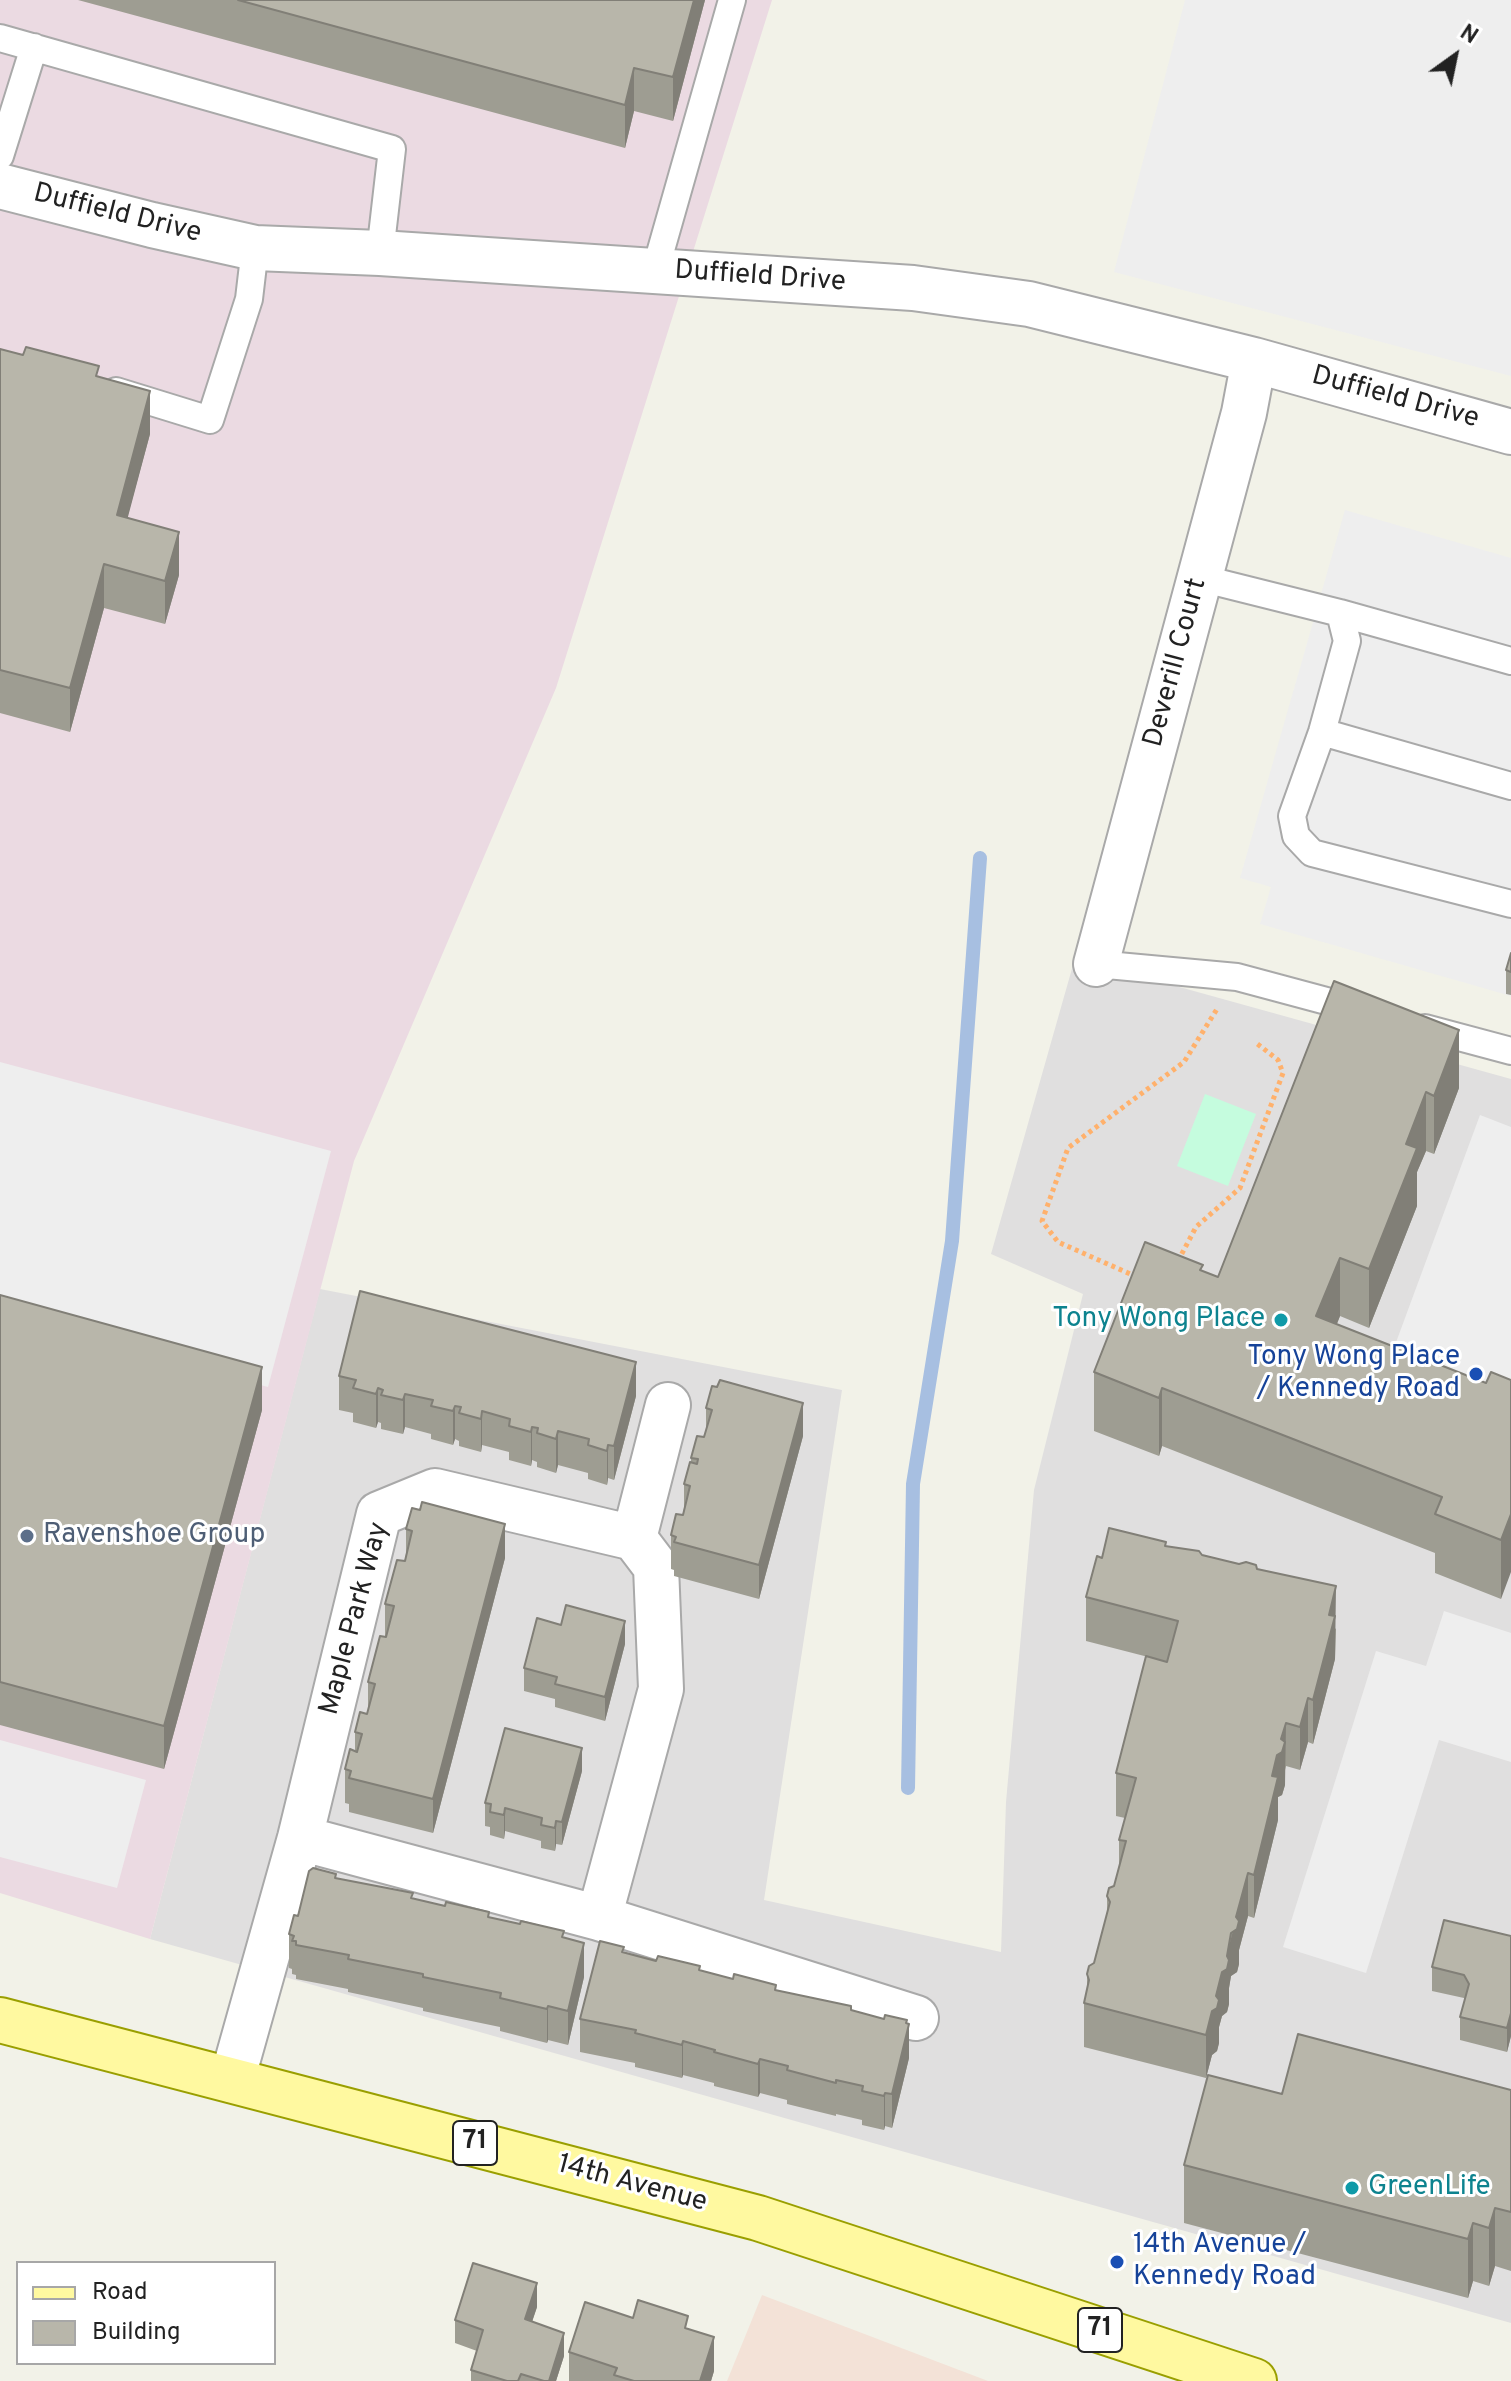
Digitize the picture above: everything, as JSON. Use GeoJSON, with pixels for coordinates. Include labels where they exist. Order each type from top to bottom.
{"type":"FeatureCollection","features":[{"type":"Feature","properties":{"kind":"main road","name":"14th Avenue"},"geometry":{"type":"LineString","coordinates":[[0,2020],[758,2218],[1254,2381]]}},
{"type":"Feature","properties":{"kind":"street","name":"Duffield Drive"},"geometry":{"type":"LineString","coordinates":[[0,186],[255,248],[380,253],[913,288],[1029,304],[1254,360],[1511,432]]}},
{"type":"Feature","properties":{"kind":"street","name":"Deverill Court"},"geometry":{"type":"LineString","coordinates":[[1096,964],[1244,413],[1254,360]]}},
{"type":"Feature","properties":{"kind":"street"},"geometry":{"type":"LineString","coordinates":[[599,1918],[661,1689],[656,1567],[634,1538],[668,1405]]}},
{"type":"Feature","properties":{"kind":"street","name":"Maple Park Way"},"geometry":{"type":"LineString","coordinates":[[232,2080],[300,1838],[379,1514],[435,1491],[634,1538]]}},
{"type":"Feature","properties":{"kind":"street"},"geometry":{"type":"LineString","coordinates":[[300,1838],[599,1918],[916,2018]]}},
{"type":"Feature","properties":{"kind":"lane"},"geometry":{"type":"LineString","coordinates":[[655,271],[732,0]]}},
{"type":"Feature","properties":{"kind":"lane"},"geometry":{"type":"LineString","coordinates":[[0,38],[392,149],[380,253]]}},
{"type":"Feature","properties":{"kind":"lane"},"geometry":{"type":"LineString","coordinates":[[0,156],[34,47]]}},
{"type":"Feature","properties":{"kind":"lane"},"geometry":{"type":"LineString","coordinates":[[90,383],[210,420],[249,299],[255,248]]}},
{"type":"Feature","properties":{"kind":"lane"},"geometry":{"type":"LineString","coordinates":[[1200,578],[1511,661]]}},
{"type":"Feature","properties":{"kind":"lane"},"geometry":{"type":"LineString","coordinates":[[1340,613],[1347,641],[1322,732],[1292,816],[1296,836],[1312,853],[1511,904]]}},
{"type":"Feature","properties":{"kind":"lane"},"geometry":{"type":"LineString","coordinates":[[1322,732],[1511,786]]}},
{"type":"Feature","properties":{"kind":"lane"},"geometry":{"type":"LineString","coordinates":[[1096,964],[1237,977],[1511,1051]]}},
{"type":"Feature","properties":{"kind":"path"},"geometry":{"type":"LineString","coordinates":[[1151,1282],[1058,1242],[1042,1221],[1068,1148],[1184,1062],[1237,977]]}},
{"type":"Feature","properties":{"kind":"path"},"geometry":{"type":"LineString","coordinates":[[1177,1263],[1196,1227],[1240,1188],[1283,1073],[1278,1060],[1255,1042]]}},
{"type":"Feature","properties":{"kind":"shaded area"},"geometry":{"type":"Polygon","coordinates":[[[0,0],[772,0],[556,688],[354,1161],[150,1939],[0,1893],[0,0]]]}},
{"type":"Feature","properties":{"kind":"shaded area"},"geometry":{"type":"Polygon","coordinates":[[[1185,0],[1511,0],[1511,376],[1114,272],[1185,0]]]}},
{"type":"Feature","properties":{"kind":"shaded area"},"geometry":{"type":"Polygon","coordinates":[[[1345,510],[1511,558],[1511,996],[1260,924],[1271,887],[1240,878],[1345,510]]]}},
{"type":"Feature","properties":{"kind":"shaded area"},"geometry":{"type":"Polygon","coordinates":[[[1075,958],[1511,1079],[1511,2323],[150,1939],[320,1289],[842,1390],[764,1900],[1001,1952],[1006,1802],[1034,1490],[1083,1294],[991,1254],[1075,958]]]}},
{"type":"Feature","properties":{"kind":"shaded area"},"geometry":{"type":"Polygon","coordinates":[[[0,1062],[331,1151],[268,1387],[0,1314],[0,1062]]]}},
{"type":"Feature","properties":{"kind":"shaded area"},"geometry":{"type":"Polygon","coordinates":[[[1480,1115],[1511,1127],[1511,1410],[1388,1364],[1480,1115]]]}},
{"type":"Feature","properties":{"kind":"shaded area"},"geometry":{"type":"Polygon","coordinates":[[[1444,1611],[1511,1633],[1511,1762],[1439,1740],[1366,1973],[1283,1947],[1376,1651],[1426,1666],[1444,1611]]]}},
{"type":"Feature","properties":{"kind":"shaded area"},"geometry":{"type":"Polygon","coordinates":[[[0,1740],[146,1780],[117,1888],[0,1857],[0,1740]]]}},
{"type":"Feature","properties":{"kind":"shaded area"},"geometry":{"type":"Polygon","coordinates":[[[762,2295],[988,2381],[727,2381],[762,2295]]]}},
{"type":"Feature","properties":{"kind":"green space"},"geometry":{"type":"Polygon","coordinates":[[[1205,1094],[1256,1114],[1228,1186],[1177,1166],[1205,1094]]]}},
{"type":"Feature","properties":{"kind":"building"},"geometry":{"type":"Polygon","coordinates":[[[238,0],[694,0],[673,77],[634,68],[625,105],[238,0]]]}},
{"type":"Feature","properties":{"kind":"building"},"geometry":{"type":"Polygon","coordinates":[[[26,347],[99,366],[96,376],[150,391],[117,515],[179,532],[165,581],[104,564],[70,688],[0,670],[0,349],[23,355],[26,347]]]}},
{"type":"Feature","properties":{"kind":"building"},"geometry":{"type":"Polygon","coordinates":[[[1511,953],[1511,972],[1506,970],[1511,953]]]}},
{"type":"Feature","properties":{"kind":"building","name":"Tony Wong Place"},"geometry":{"type":"Polygon","coordinates":[[[1334,981],[1459,1030],[1434,1096],[1426,1092],[1406,1144],[1417,1148],[1369,1269],[1340,1258],[1316,1316],[1486,1383],[1491,1372],[1511,1380],[1511,1514],[1501,1540],[1435,1514],[1442,1497],[1162,1388],[1159,1398],[1094,1372],[1145,1242],[1203,1265],[1200,1270],[1218,1277],[1334,981]]]}},
{"type":"Feature","properties":{"kind":"building"},"geometry":{"type":"Polygon","coordinates":[[[360,1291],[636,1362],[614,1446],[608,1445],[607,1451],[588,1445],[589,1439],[558,1431],[556,1439],[537,1433],[538,1428],[532,1427],[531,1432],[509,1426],[510,1419],[482,1411],[481,1419],[459,1413],[461,1407],[455,1406],[453,1411],[431,1406],[433,1400],[405,1394],[403,1400],[381,1395],[383,1390],[378,1388],[376,1394],[353,1388],[356,1380],[339,1376],[360,1291]]]}},
{"type":"Feature","properties":{"kind":"building"},"geometry":{"type":"Polygon","coordinates":[[[0,1295],[262,1367],[164,1726],[0,1682],[0,1295]]]}},
{"type":"Feature","properties":{"kind":"building"},"geometry":{"type":"Polygon","coordinates":[[[720,1380],[803,1403],[759,1565],[674,1542],[676,1537],[671,1535],[676,1514],[683,1515],[690,1486],[684,1484],[690,1462],[697,1464],[698,1459],[691,1458],[697,1436],[704,1437],[712,1410],[706,1408],[712,1386],[717,1387],[720,1380]]]}},
{"type":"Feature","properties":{"kind":"building"},"geometry":{"type":"Polygon","coordinates":[[[422,1502],[505,1524],[433,1799],[349,1778],[351,1771],[345,1769],[350,1749],[357,1752],[362,1734],[355,1732],[360,1712],[367,1714],[375,1684],[368,1682],[380,1636],[386,1637],[394,1606],[385,1604],[397,1560],[405,1561],[412,1531],[406,1529],[412,1508],[420,1510],[422,1502]]]}},
{"type":"Feature","properties":{"kind":"building"},"geometry":{"type":"Polygon","coordinates":[[[1109,1528],[1166,1542],[1165,1546],[1199,1551],[1202,1555],[1239,1564],[1246,1562],[1256,1565],[1257,1569],[1336,1586],[1329,1615],[1335,1616],[1313,1700],[1308,1698],[1300,1727],[1286,1723],[1281,1739],[1285,1742],[1282,1752],[1277,1755],[1272,1776],[1278,1777],[1254,1875],[1248,1873],[1236,1917],[1239,1921],[1237,1929],[1231,1933],[1227,1969],[1222,1972],[1216,1996],[1219,2000],[1217,2008],[1212,2011],[1206,2035],[1084,2003],[1089,1966],[1094,1963],[1110,1902],[1107,1896],[1109,1888],[1114,1886],[1126,1841],[1119,1840],[1136,1778],[1116,1773],[1146,1656],[1167,1662],[1178,1621],[1086,1597],[1097,1556],[1102,1558],[1109,1528]]]}},
{"type":"Feature","properties":{"kind":"building"},"geometry":{"type":"Polygon","coordinates":[[[566,1605],[625,1621],[605,1697],[555,1684],[557,1677],[524,1668],[537,1618],[561,1625],[566,1605]]]}},
{"type":"Feature","properties":{"kind":"building"},"geometry":{"type":"Polygon","coordinates":[[[505,1728],[582,1748],[562,1822],[556,1821],[555,1828],[541,1825],[542,1818],[505,1808],[504,1815],[490,1812],[491,1804],[485,1803],[505,1728]]]}},
{"type":"Feature","properties":{"kind":"building"},"geometry":{"type":"Polygon","coordinates":[[[313,1868],[336,1874],[335,1878],[413,1893],[411,1898],[445,1906],[446,1902],[489,1912],[488,1917],[564,1931],[562,1937],[584,1943],[568,2011],[500,1998],[501,1993],[296,1945],[296,1941],[292,1941],[294,1936],[289,1934],[294,1915],[298,1916],[309,1871],[313,1868]]]}},
{"type":"Feature","properties":{"kind":"building"},"geometry":{"type":"Polygon","coordinates":[[[1444,1920],[1511,1936],[1511,2013],[1507,2028],[1460,2017],[1469,1984],[1464,1975],[1432,1967],[1444,1920]]]}},
{"type":"Feature","properties":{"kind":"building"},"geometry":{"type":"Polygon","coordinates":[[[600,1941],[624,1947],[622,1952],[656,1961],[658,1956],[700,1966],[699,1970],[733,1979],[734,1974],[776,1985],[775,1990],[851,2006],[851,2010],[884,2019],[885,2015],[907,2020],[909,2024],[892,2094],[885,2093],[884,2096],[862,2091],[863,2086],[836,2080],[836,2083],[787,2070],[788,2066],[760,2059],[758,2064],[683,2041],[682,2045],[635,2033],[636,2030],[580,2019],[600,1941]]]}},
{"type":"Feature","properties":{"kind":"building"},"geometry":{"type":"Polygon","coordinates":[[[1298,2034],[1511,2090],[1511,2212],[1495,2208],[1489,2228],[1473,2223],[1468,2239],[1184,2165],[1208,2075],[1282,2094],[1298,2034]]]}},
{"type":"Feature","properties":{"kind":"building"},"geometry":{"type":"Polygon","coordinates":[[[473,2263],[537,2283],[525,2319],[564,2333],[549,2381],[521,2374],[518,2381],[507,2381],[471,2370],[483,2330],[455,2320],[473,2263]]]}},
{"type":"Feature","properties":{"kind":"building"},"geometry":{"type":"Polygon","coordinates":[[[638,2300],[688,2316],[685,2328],[714,2337],[700,2381],[634,2381],[614,2375],[617,2368],[569,2352],[585,2302],[633,2318],[638,2300]]]}},
{"type":"Feature","properties":{"kind":"waterway"},"geometry":{"type":"LineString","coordinates":[[908,1788],[913,1484],[952,1241],[980,858]]}},
{"type":"Feature","properties":{"kind":"place","name":"Tony Wong Place"},"geometry":{"type":"Point","coordinates":[1281,1320]}},
{"type":"Feature","properties":{"kind":"place","name":"Tony Wong Place / Kennedy Road"},"geometry":{"type":"Point","coordinates":[1476,1374]}},
{"type":"Feature","properties":{"kind":"place","name":"Ravenshoe Group"},"geometry":{"type":"Point","coordinates":[27,1536]}},
{"type":"Feature","properties":{"kind":"place","name":"GreenLife"},"geometry":{"type":"Point","coordinates":[1352,2188]}},
{"type":"Feature","properties":{"kind":"place","name":"14th Avenue / Kennedy Road"},"geometry":{"type":"Point","coordinates":[1117,2262]}}]}
